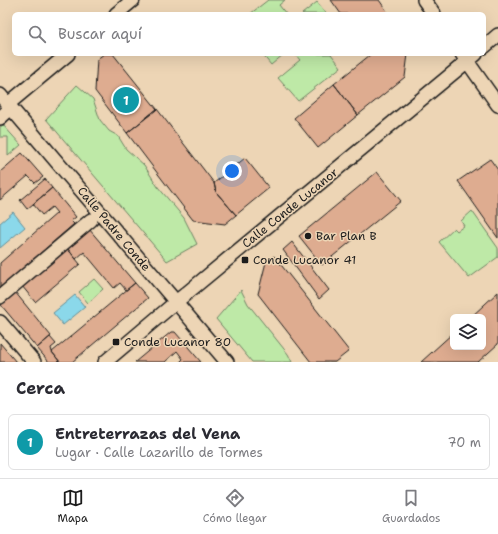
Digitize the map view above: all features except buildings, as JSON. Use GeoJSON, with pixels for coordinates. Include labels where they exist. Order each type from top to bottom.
{"type":"FeatureCollection","features":[{"type":"Feature","properties":{"kind":"street"},"geometry":{"type":"LineString","coordinates":[[118,12],[133,0]]}},
{"type":"Feature","properties":{"kind":"street"},"geometry":{"type":"LineString","coordinates":[[424,0],[433,12]]}},
{"type":"Feature","properties":{"kind":"street"},"geometry":{"type":"LineString","coordinates":[[486,45],[498,35]]}},
{"type":"Feature","properties":{"kind":"street"},"geometry":{"type":"LineString","coordinates":[[0,118],[6,102],[65,56]]}},
{"type":"Feature","properties":{"kind":"street"},"geometry":{"type":"LineString","coordinates":[[468,57],[498,105]]}},
{"type":"Feature","properties":{"kind":"street","name":"Calle Conde Lucanor"},"geometry":{"type":"LineString","coordinates":[[105,362],[468,57]]}},
{"type":"Feature","properties":{"kind":"street","name":"Calle Padre Conde"},"geometry":{"type":"LineString","coordinates":[[6,102],[228,362]]}},
{"type":"Feature","properties":{"kind":"street"},"geometry":{"type":"LineString","coordinates":[[0,297],[91,220]]}},
{"type":"Feature","properties":{"kind":"street"},"geometry":{"type":"LineString","coordinates":[[0,322],[34,362]]}},
{"type":"Feature","properties":{"kind":"green space"},"geometry":{"type":"Polygon","coordinates":[[[268,0],[285,0],[279,5],[284,12],[253,12],[268,0]]]}},
{"type":"Feature","properties":{"kind":"green space"},"geometry":{"type":"Polygon","coordinates":[[[317,2],[325,12],[304,12],[317,2]]]}},
{"type":"Feature","properties":{"kind":"green space"},"geometry":{"type":"Polygon","coordinates":[[[264,56],[282,56],[271,65],[264,56]]]}},
{"type":"Feature","properties":{"kind":"green space"},"geometry":{"type":"Polygon","coordinates":[[[297,56],[333,56],[341,67],[298,101],[278,78],[300,60],[297,56]]]}},
{"type":"Feature","properties":{"kind":"green space"},"geometry":{"type":"Polygon","coordinates":[[[77,85],[93,99],[100,120],[109,131],[118,136],[126,149],[144,165],[158,187],[184,218],[197,244],[167,261],[46,119],[77,85]]]}},
{"type":"Feature","properties":{"kind":"green space"},"geometry":{"type":"Polygon","coordinates":[[[3,125],[21,145],[8,156],[8,137],[0,137],[0,127],[3,125]]]}},
{"type":"Feature","properties":{"kind":"green space"},"geometry":{"type":"Polygon","coordinates":[[[472,211],[498,248],[498,257],[469,278],[439,242],[454,228],[457,231],[464,226],[461,221],[472,211]]]}},
{"type":"Feature","properties":{"kind":"green space"},"geometry":{"type":"Polygon","coordinates":[[[94,279],[103,289],[88,303],[79,292],[94,279]]]}},
{"type":"Feature","properties":{"kind":"green space"},"geometry":{"type":"Polygon","coordinates":[[[241,290],[248,304],[288,354],[292,362],[252,362],[216,319],[241,290]]]}},
{"type":"Feature","properties":{"kind":"water"},"geometry":{"type":"Polygon","coordinates":[[[13,212],[25,227],[0,248],[0,223],[13,212]]]}},
{"type":"Feature","properties":{"kind":"water"},"geometry":{"type":"Polygon","coordinates":[[[75,295],[85,307],[63,325],[53,313],[75,295]]]}},
{"type":"Feature","properties":{"kind":"place","name":"Entreterrazas del Vena"},"geometry":{"type":"Point","coordinates":[126,100]}},
{"type":"Feature","properties":{"kind":"place","name":"Bar Plan B"},"geometry":{"type":"Point","coordinates":[308,236]}},
{"type":"Feature","properties":{"kind":"place","name":"Conde Lucanor 41"},"geometry":{"type":"Point","coordinates":[245,260]}},
{"type":"Feature","properties":{"kind":"place","name":"Conde Lucanor 80"},"geometry":{"type":"Point","coordinates":[116,342]}}]}
